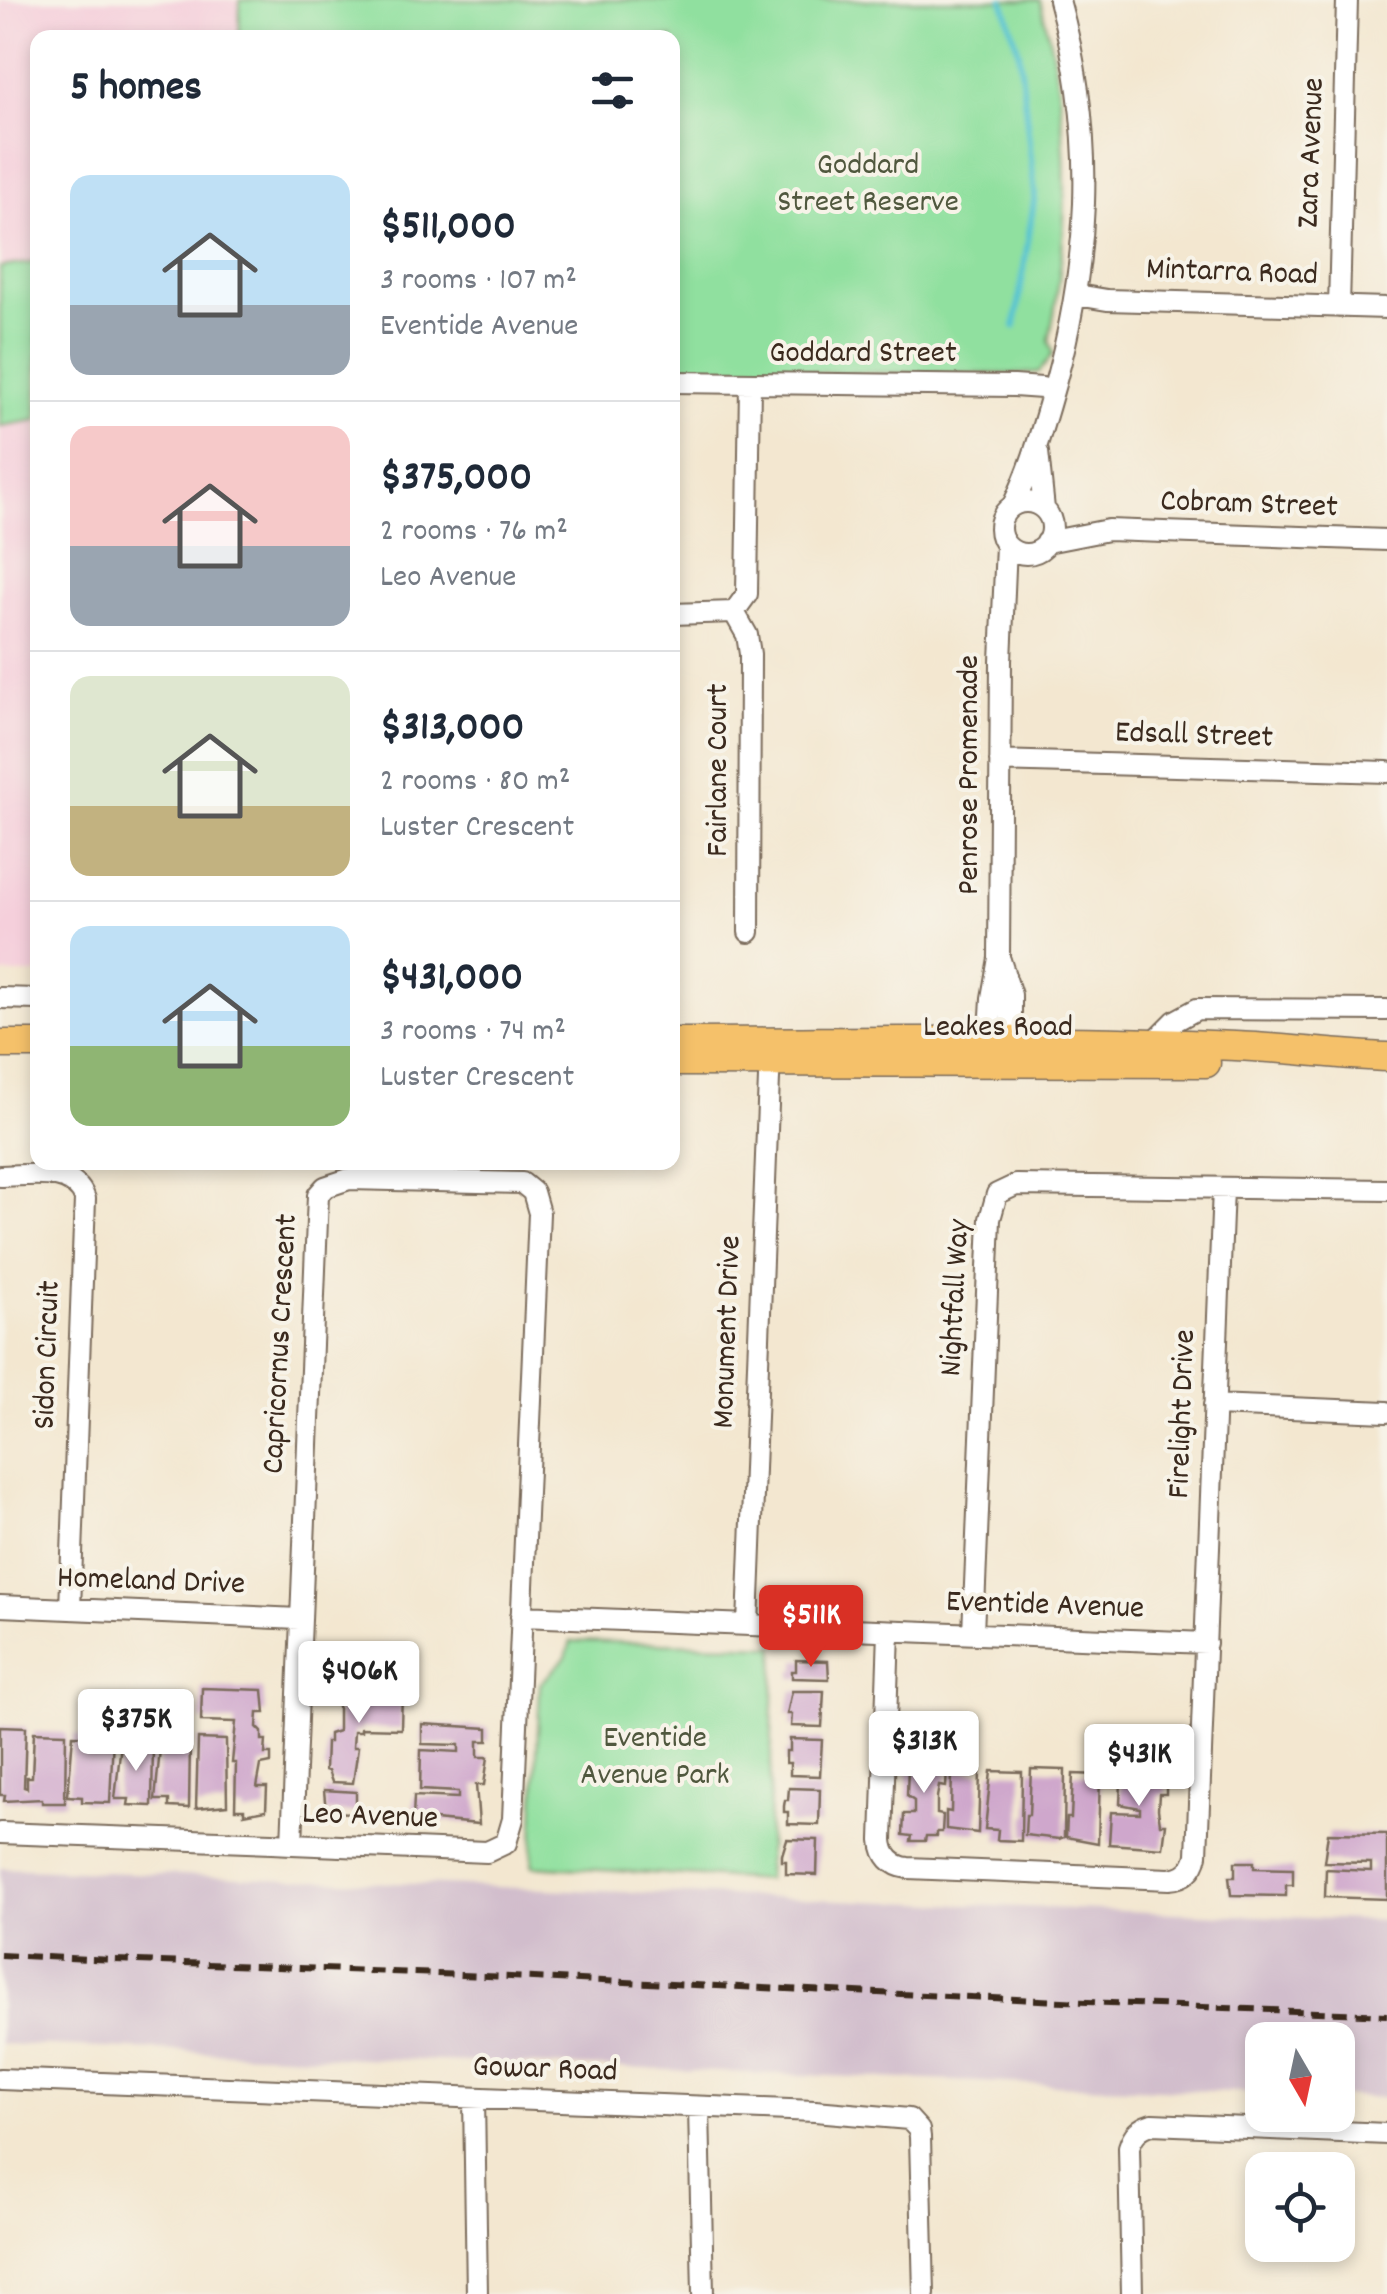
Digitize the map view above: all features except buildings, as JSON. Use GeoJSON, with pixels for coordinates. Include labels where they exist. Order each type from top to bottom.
{"type":"FeatureCollection","features":[{"type":"Feature","properties":{"kind":"main road","name":"Leakes Road"},"geometry":{"type":"LineString","coordinates":[[680,1043],[770,1053]]}},
{"type":"Feature","properties":{"kind":"main road"},"geometry":{"type":"LineString","coordinates":[[0,1044],[30,1044]]}},
{"type":"Feature","properties":{"kind":"main road","name":"Leakes Road"},"geometry":{"type":"LineString","coordinates":[[1000,1053],[1152,1044],[1387,1056]]}},
{"type":"Feature","properties":{"kind":"main road","name":"Leakes Road"},"geometry":{"type":"LineString","coordinates":[[680,1061],[770,1053],[1000,1053],[1230,1063],[1322,1055]]}},
{"type":"Feature","properties":{"kind":"street"},"geometry":{"type":"LineString","coordinates":[[1038,445],[1046,511],[1052,528],[1041,547],[1022,554],[1006,544],[1000,523],[1014,505],[1038,445],[1069,336],[1084,232],[1085,165],[1076,75],[1059,0]]}},
{"type":"Feature","properties":{"kind":"street","name":"Zara Avenue"},"geometry":{"type":"LineString","coordinates":[[1338,307],[1348,0]]}},
{"type":"Feature","properties":{"kind":"street","name":"Mintarra Road"},"geometry":{"type":"LineString","coordinates":[[1076,295],[1107,300],[1387,308]]}},
{"type":"Feature","properties":{"kind":"street","name":"Goddard Street"},"geometry":{"type":"LineString","coordinates":[[680,382],[1014,386],[1042,388],[1052,394]]}},
{"type":"Feature","properties":{"kind":"street"},"geometry":{"type":"LineString","coordinates":[[680,614],[734,612],[744,602],[749,585],[750,384]]}},
{"type":"Feature","properties":{"kind":"street"},"geometry":{"type":"LineString","coordinates":[[1014,505],[1033,502],[1046,511]]}},
{"type":"Feature","properties":{"kind":"street","name":"Cobram Street"},"geometry":{"type":"LineString","coordinates":[[1046,511],[1108,530],[1387,540]]}},
{"type":"Feature","properties":{"kind":"street","name":"Cobram Street"},"geometry":{"type":"LineString","coordinates":[[1041,547],[1108,530]]}},
{"type":"Feature","properties":{"kind":"street","name":"Penrose Promenade"},"geometry":{"type":"LineString","coordinates":[[1000,1053],[992,998],[1000,958],[1006,544]]}},
{"type":"Feature","properties":{"kind":"street","name":"Penrose Promenade"},"geometry":{"type":"LineString","coordinates":[[1006,593],[1041,547]]}},
{"type":"Feature","properties":{"kind":"street","name":"Fairlane Court"},"geometry":{"type":"LineString","coordinates":[[734,612],[747,635],[750,654],[748,932]]}},
{"type":"Feature","properties":{"kind":"street","name":"Edsall Street"},"geometry":{"type":"LineString","coordinates":[[1000,761],[1387,772]]}},
{"type":"Feature","properties":{"kind":"street"},"geometry":{"type":"LineString","coordinates":[[0,998],[30,998]]}},
{"type":"Feature","properties":{"kind":"street"},"geometry":{"type":"LineString","coordinates":[[1152,1044],[1196,1009],[1387,1010]]}},
{"type":"Feature","properties":{"kind":"street","name":"Monument Drive"},"geometry":{"type":"LineString","coordinates":[[748,1625],[770,1053]]}},
{"type":"Feature","properties":{"kind":"street","name":"Sidon Circuit"},"geometry":{"type":"LineString","coordinates":[[0,1176],[68,1178],[80,1186],[85,1199],[70,1609]]}},
{"type":"Feature","properties":{"kind":"street","name":"Capricornus Crescent"},"geometry":{"type":"LineString","coordinates":[[292,1844],[316,1212],[318,1195],[325,1187],[349,1179],[507,1180],[522,1182],[538,1200],[521,1616]]}},
{"type":"Feature","properties":{"kind":"street","name":"Nightfall Way"},"geometry":{"type":"LineString","coordinates":[[972,1633],[992,1200],[1002,1190],[1016,1185],[1222,1188]]}},
{"type":"Feature","properties":{"kind":"street"},"geometry":{"type":"LineString","coordinates":[[1222,1188],[1387,1190]]}},
{"type":"Feature","properties":{"kind":"street","name":"Firelight Drive"},"geometry":{"type":"LineString","coordinates":[[889,1631],[882,1840],[890,1861],[908,1868],[1169,1879],[1184,1875],[1196,1861],[1222,1188]]}},
{"type":"Feature","properties":{"kind":"street"},"geometry":{"type":"LineString","coordinates":[[1214,1405],[1387,1412]]}},
{"type":"Feature","properties":{"kind":"street","name":"Homeland Drive"},"geometry":{"type":"LineString","coordinates":[[0,1606],[299,1620]]}},
{"type":"Feature","properties":{"kind":"street","name":"Eventide Avenue"},"geometry":{"type":"LineString","coordinates":[[521,1616],[1206,1643]]}},
{"type":"Feature","properties":{"kind":"street","name":"Leo Avenue"},"geometry":{"type":"LineString","coordinates":[[0,1833],[486,1852],[506,1844],[514,1820],[521,1616]]}},
{"type":"Feature","properties":{"kind":"street","name":"Gowar Road"},"geometry":{"type":"LineString","coordinates":[[0,2079],[900,2117],[914,2123],[920,2137],[924,2294]]}},
{"type":"Feature","properties":{"kind":"street"},"geometry":{"type":"LineString","coordinates":[[474,2098],[477,2294]]}},
{"type":"Feature","properties":{"kind":"street"},"geometry":{"type":"LineString","coordinates":[[700,2106],[703,2294]]}},
{"type":"Feature","properties":{"kind":"street"},"geometry":{"type":"LineString","coordinates":[[1132,2294],[1129,2147],[1144,2127],[1152,2124],[1387,2134]]}},
{"type":"Feature","properties":{"kind":"shaded area"},"geometry":{"type":"Polygon","coordinates":[[[0,0],[240,0],[239,30],[30,30],[30,974],[0,974],[0,0]]]}},
{"type":"Feature","properties":{"kind":"shaded area"},"geometry":{"type":"Polygon","coordinates":[[[0,1868],[1387,1921],[1387,2098],[1355,2097],[1355,2022],[1245,2022],[1245,2092],[0,2044],[0,1868]]]}},
{"type":"Feature","properties":{"kind":"green space","name":"Goddard Street Reserve"},"geometry":{"type":"Polygon","coordinates":[[[240,0],[1040,0],[1058,85],[1065,170],[1062,256],[1049,341],[1053,354],[1039,372],[1022,374],[680,371],[680,30],[239,30],[240,0]]]}},
{"type":"Feature","properties":{"kind":"green space"},"geometry":{"type":"Polygon","coordinates":[[[30,263],[30,421],[0,426],[0,267],[30,263]]]}},
{"type":"Feature","properties":{"kind":"green space","name":"Eventide Avenue Park"},"geometry":{"type":"Polygon","coordinates":[[[571,1641],[775,1646],[767,1880],[532,1866],[540,1684],[566,1657],[571,1641]]]}},
{"type":"Feature","properties":{"kind":"waterway"},"geometry":{"type":"LineString","coordinates":[[1003,0],[1019,52],[1035,194],[1015,327]]}},
{"type":"Feature","properties":{"kind":"railway"},"geometry":{"type":"LineString","coordinates":[[0,1955],[1387,2015]]}}]}
